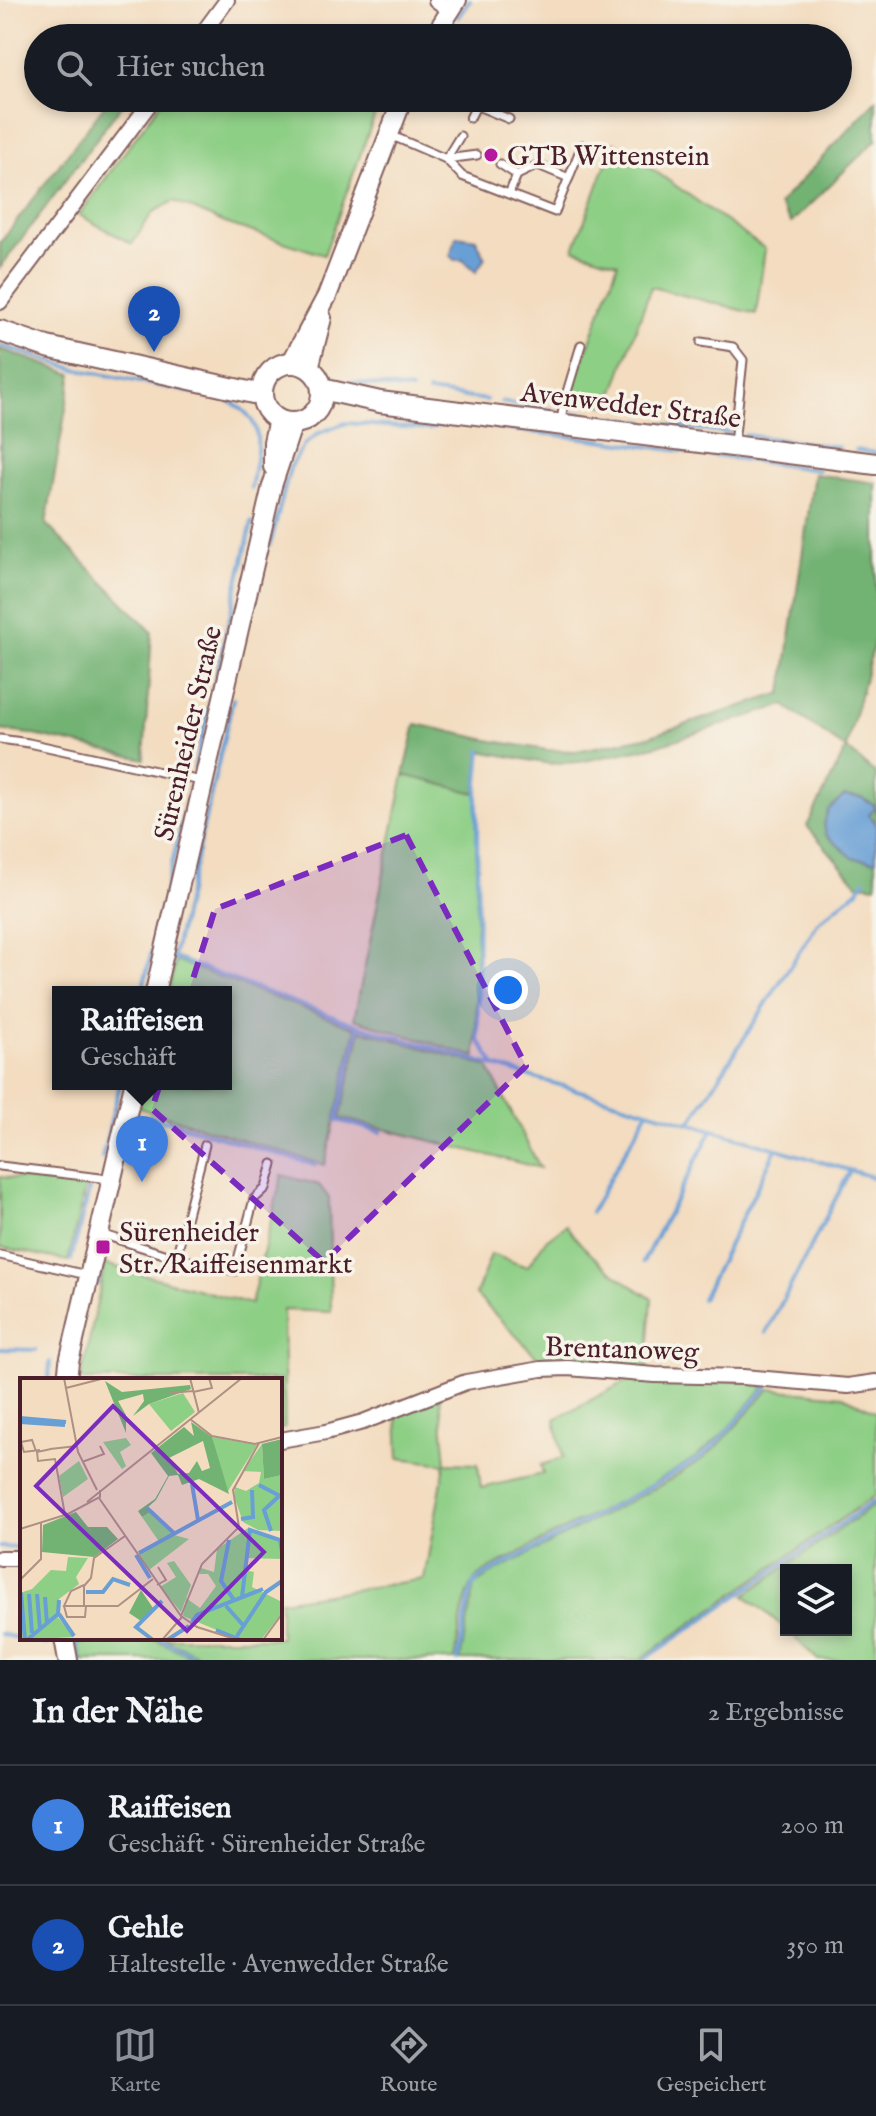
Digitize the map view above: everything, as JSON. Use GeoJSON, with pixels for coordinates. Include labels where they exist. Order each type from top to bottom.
{"type":"FeatureCollection","features":[{"type":"Feature","properties":{"kind":"main road"},"geometry":{"type":"LineString","coordinates":[[0,331],[47,347],[186,377],[264,387]]}},
{"type":"Feature","properties":{"kind":"main road"},"geometry":{"type":"LineString","coordinates":[[300,366],[318,377],[320,398],[304,421],[286,421],[270,413],[264,387],[273,370],[300,366]]}},
{"type":"Feature","properties":{"kind":"main road","name":"Avenwedder Straße"},"geometry":{"type":"LineString","coordinates":[[320,398],[380,402],[876,464]]}},
{"type":"Feature","properties":{"kind":"street"},"geometry":{"type":"LineString","coordinates":[[209,24],[227,0]]}},
{"type":"Feature","properties":{"kind":"street"},"geometry":{"type":"LineString","coordinates":[[439,24],[448,3]]}},
{"type":"Feature","properties":{"kind":"street"},"geometry":{"type":"LineString","coordinates":[[0,302],[143,112]]}},
{"type":"Feature","properties":{"kind":"street"},"geometry":{"type":"LineString","coordinates":[[300,366],[397,112]]}},
{"type":"Feature","properties":{"kind":"street","name":"Sürenheider Straße"},"geometry":{"type":"LineString","coordinates":[[156,986],[272,486],[273,442],[286,421]]}},
{"type":"Feature","properties":{"kind":"street"},"geometry":{"type":"LineString","coordinates":[[67,1378],[133,1090]]}},
{"type":"Feature","properties":{"kind":"street","name":"Brentanoweg"},"geometry":{"type":"LineString","coordinates":[[282,1440],[363,1422],[466,1382],[541,1369],[743,1377],[848,1386],[876,1382]]}},
{"type":"Feature","properties":{"kind":"street"},"geometry":{"type":"LineString","coordinates":[[64,1640],[68,1660]]}},
{"type":"Feature","properties":{"kind":"lane"},"geometry":{"type":"LineString","coordinates":[[470,118],[473,112]]}},
{"type":"Feature","properties":{"kind":"lane"},"geometry":{"type":"LineString","coordinates":[[491,112],[509,119]]}},
{"type":"Feature","properties":{"kind":"lane"},"geometry":{"type":"LineString","coordinates":[[388,134],[446,159],[462,176],[555,212],[582,145]]}},
{"type":"Feature","properties":{"kind":"lane"},"geometry":{"type":"LineString","coordinates":[[446,159],[460,136]]}},
{"type":"Feature","properties":{"kind":"lane"},"geometry":{"type":"LineString","coordinates":[[446,159],[477,155]]}},
{"type":"Feature","properties":{"kind":"lane"},"geometry":{"type":"LineString","coordinates":[[500,164],[517,175]]}},
{"type":"Feature","properties":{"kind":"lane"},"geometry":{"type":"LineString","coordinates":[[509,194],[517,175],[538,165],[569,178]]}},
{"type":"Feature","properties":{"kind":"lane"},"geometry":{"type":"LineString","coordinates":[[701,342],[733,347],[743,360],[734,445]]}},
{"type":"Feature","properties":{"kind":"lane"},"geometry":{"type":"LineString","coordinates":[[561,424],[564,402],[581,345]]}},
{"type":"Feature","properties":{"kind":"lane"},"geometry":{"type":"LineString","coordinates":[[0,739],[205,782]]}},
{"type":"Feature","properties":{"kind":"lane"},"geometry":{"type":"LineString","coordinates":[[176,1258],[205,1145]]}},
{"type":"Feature","properties":{"kind":"lane"},"geometry":{"type":"LineString","coordinates":[[99,1233],[176,1258],[235,1271],[254,1199],[266,1188],[273,1164]]}},
{"type":"Feature","properties":{"kind":"lane"},"geometry":{"type":"LineString","coordinates":[[0,1166],[111,1180]]}},
{"type":"Feature","properties":{"kind":"lane"},"geometry":{"type":"LineString","coordinates":[[0,1255],[89,1275]]}},
{"type":"Feature","properties":{"kind":"highlighted area"},"geometry":{"type":"Polygon","coordinates":[[[406,835],[526,1066],[324,1262],[152,1109],[215,909],[406,835]]]}},
{"type":"Feature","properties":{"kind":"green space"},"geometry":{"type":"Polygon","coordinates":[[[876,100],[876,140],[791,223],[779,204],[876,100]]]}},
{"type":"Feature","properties":{"kind":"green space"},"geometry":{"type":"Polygon","coordinates":[[[99,112],[117,112],[0,268],[0,243],[99,112]]]}},
{"type":"Feature","properties":{"kind":"green space"},"geometry":{"type":"Polygon","coordinates":[[[154,112],[376,112],[324,255],[225,223],[174,201],[153,212],[132,244],[79,215],[154,112]]]}},
{"type":"Feature","properties":{"kind":"green space"},"geometry":{"type":"Polygon","coordinates":[[[614,142],[765,249],[756,314],[651,287],[609,406],[569,400],[618,263],[574,249],[614,142]]]}},
{"type":"Feature","properties":{"kind":"green space"},"geometry":{"type":"Polygon","coordinates":[[[0,349],[72,374],[46,524],[152,632],[144,759],[0,730],[0,349]]]}},
{"type":"Feature","properties":{"kind":"green space"},"geometry":{"type":"Polygon","coordinates":[[[814,474],[876,483],[876,636],[846,748],[876,774],[876,886],[857,884],[807,826],[846,749],[784,705],[656,746],[580,762],[550,764],[480,751],[476,793],[404,775],[416,724],[493,741],[547,750],[576,751],[650,736],[782,693],[814,474]]]}},
{"type":"Feature","properties":{"kind":"green space"},"geometry":{"type":"Polygon","coordinates":[[[404,775],[476,793],[476,1057],[354,1019],[404,775]]]}},
{"type":"Feature","properties":{"kind":"green space"},"geometry":{"type":"Polygon","coordinates":[[[176,961],[356,1028],[325,1165],[139,1108],[144,1090],[232,1090],[232,986],[170,986],[176,961]]]}},
{"type":"Feature","properties":{"kind":"green space"},"geometry":{"type":"Polygon","coordinates":[[[361,1030],[488,1067],[540,1168],[340,1118],[361,1030]]]}},
{"type":"Feature","properties":{"kind":"green space"},"geometry":{"type":"Polygon","coordinates":[[[282,1175],[319,1185],[329,1198],[331,1312],[283,1310],[285,1428],[282,1429],[282,1378],[81,1378],[105,1264],[251,1304],[282,1175]]]}},
{"type":"Feature","properties":{"kind":"green space"},"geometry":{"type":"Polygon","coordinates":[[[0,1177],[86,1184],[68,1261],[0,1247],[0,1177]]]}},
{"type":"Feature","properties":{"kind":"green space"},"geometry":{"type":"Polygon","coordinates":[[[566,1225],[594,1257],[652,1299],[647,1369],[570,1360],[541,1361],[476,1295],[491,1254],[527,1267],[545,1241],[566,1225]]]}},
{"type":"Feature","properties":{"kind":"green space"},"geometry":{"type":"Polygon","coordinates":[[[632,1378],[744,1381],[765,1386],[724,1432],[697,1456],[651,1484],[480,1575],[466,1599],[455,1660],[209,1660],[167,1640],[282,1640],[282,1601],[424,1579],[445,1464],[399,1458],[397,1416],[440,1397],[446,1463],[478,1464],[481,1488],[543,1474],[541,1465],[563,1458],[555,1419],[632,1378]]]}},
{"type":"Feature","properties":{"kind":"green space"},"geometry":{"type":"Polygon","coordinates":[[[769,1389],[843,1396],[876,1412],[876,1495],[639,1660],[460,1660],[475,1585],[492,1573],[661,1485],[701,1460],[717,1447],[769,1389]]]}},
{"type":"Feature","properties":{"kind":"green space"},"geometry":{"type":"Polygon","coordinates":[[[876,1504],[876,1660],[818,1660],[793,1636],[852,1636],[852,1564],[790,1564],[876,1504]]]}},
{"type":"Feature","properties":{"kind":"green space"},"geometry":{"type":"Polygon","coordinates":[[[780,1571],[780,1624],[745,1595],[780,1571]]]}},
{"type":"Feature","properties":{"kind":"green space"},"geometry":{"type":"Polygon","coordinates":[[[104,1640],[157,1640],[199,1660],[82,1660],[78,1644],[104,1640]]]}},
{"type":"Feature","properties":{"kind":"water"},"geometry":{"type":"Polygon","coordinates":[[[457,236],[476,239],[485,258],[476,272],[463,260],[450,256],[457,236]]]}},
{"type":"Feature","properties":{"kind":"water"},"geometry":{"type":"Polygon","coordinates":[[[844,796],[862,798],[876,807],[869,815],[876,823],[876,861],[853,858],[826,835],[824,824],[828,810],[844,796]]]}},
{"type":"Feature","properties":{"kind":"waterway"},"geometry":{"type":"LineString","coordinates":[[458,17],[470,0]]}},
{"type":"Feature","properties":{"kind":"waterway"},"geometry":{"type":"LineString","coordinates":[[0,345],[75,369],[222,398],[237,406],[247,414],[257,434],[251,488]]}},
{"type":"Feature","properties":{"kind":"waterway"},"geometry":{"type":"LineString","coordinates":[[351,382],[411,390]]}},
{"type":"Feature","properties":{"kind":"waterway"},"geometry":{"type":"LineString","coordinates":[[428,392],[487,400]]}},
{"type":"Feature","properties":{"kind":"waterway"},"geometry":{"type":"LineString","coordinates":[[501,402],[556,411]]}},
{"type":"Feature","properties":{"kind":"waterway"},"geometry":{"type":"LineString","coordinates":[[572,413],[590,415]]}},
{"type":"Feature","properties":{"kind":"waterway"},"geometry":{"type":"LineString","coordinates":[[604,417],[645,422]]}},
{"type":"Feature","properties":{"kind":"waterway"},"geometry":{"type":"LineString","coordinates":[[270,545],[290,468],[304,445],[319,433],[346,423],[430,429],[449,424],[472,424],[818,470]]}},
{"type":"Feature","properties":{"kind":"waterway"},"geometry":{"type":"LineString","coordinates":[[660,424],[730,433]]}},
{"type":"Feature","properties":{"kind":"waterway"},"geometry":{"type":"LineString","coordinates":[[745,435],[838,447]]}},
{"type":"Feature","properties":{"kind":"waterway"},"geometry":{"type":"LineString","coordinates":[[856,450],[876,453]]}},
{"type":"Feature","properties":{"kind":"waterway"},"geometry":{"type":"LineString","coordinates":[[195,767],[252,522]]}},
{"type":"Feature","properties":{"kind":"waterway"},"geometry":{"type":"LineString","coordinates":[[166,986],[233,699]]}},
{"type":"Feature","properties":{"kind":"waterway"},"geometry":{"type":"LineString","coordinates":[[481,751],[477,793],[478,1039],[496,1067]]}},
{"type":"Feature","properties":{"kind":"waterway"},"geometry":{"type":"LineString","coordinates":[[155,935],[190,788]]}},
{"type":"Feature","properties":{"kind":"waterway"},"geometry":{"type":"LineString","coordinates":[[690,1123],[819,921],[857,891],[865,880]]}},
{"type":"Feature","properties":{"kind":"waterway"},"geometry":{"type":"LineString","coordinates":[[143,986],[152,950]]}},
{"type":"Feature","properties":{"kind":"waterway"},"geometry":{"type":"LineString","coordinates":[[174,958],[359,1026],[876,1178]]}},
{"type":"Feature","properties":{"kind":"waterway"},"geometry":{"type":"LineString","coordinates":[[359,1026],[337,1120],[381,1132]]}},
{"type":"Feature","properties":{"kind":"waterway"},"geometry":{"type":"LineString","coordinates":[[102,1158],[119,1090]]}},
{"type":"Feature","properties":{"kind":"waterway"},"geometry":{"type":"LineString","coordinates":[[591,1212],[648,1111]]}},
{"type":"Feature","properties":{"kind":"waterway"},"geometry":{"type":"LineString","coordinates":[[147,1118],[150,1116],[315,1165]]}},
{"type":"Feature","properties":{"kind":"waterway"},"geometry":{"type":"LineString","coordinates":[[643,1262],[712,1130]]}},
{"type":"Feature","properties":{"kind":"waterway"},"geometry":{"type":"LineString","coordinates":[[702,1299],[776,1149]]}},
{"type":"Feature","properties":{"kind":"waterway"},"geometry":{"type":"LineString","coordinates":[[766,1333],[850,1171]]}},
{"type":"Feature","properties":{"kind":"waterway"},"geometry":{"type":"LineString","coordinates":[[71,1260],[89,1190]]}},
{"type":"Feature","properties":{"kind":"waterway"},"geometry":{"type":"LineString","coordinates":[[97,1284],[106,1247]]}},
{"type":"Feature","properties":{"kind":"waterway"},"geometry":{"type":"LineString","coordinates":[[0,1349],[36,1350]]}},
{"type":"Feature","properties":{"kind":"waterway"},"geometry":{"type":"LineString","coordinates":[[49,1378],[50,1362]]}},
{"type":"Feature","properties":{"kind":"waterway"},"geometry":{"type":"LineString","coordinates":[[458,1660],[470,1594],[474,1584],[483,1576],[699,1458],[715,1445],[767,1387]]}},
{"type":"Feature","properties":{"kind":"waterway"},"geometry":{"type":"LineString","coordinates":[[644,1660],[876,1500]]}},
{"type":"Feature","properties":{"kind":"waterway"},"geometry":{"type":"LineString","coordinates":[[0,1547],[20,1548]]}},
{"type":"Feature","properties":{"kind":"waterway"},"geometry":{"type":"LineString","coordinates":[[0,1634],[20,1638]]}},
{"type":"Feature","properties":{"kind":"waterway"},"geometry":{"type":"LineString","coordinates":[[28,1640],[46,1644]]}},
{"type":"Feature","properties":{"kind":"waterway"},"geometry":{"type":"LineString","coordinates":[[75,1643],[94,1640]]}},
{"type":"Feature","properties":{"kind":"waterway"},"geometry":{"type":"LineString","coordinates":[[162,1640],[204,1660]]}},
{"type":"Feature","properties":{"kind":"waterway"},"geometry":{"type":"LineString","coordinates":[[76,1643],[80,1660]]}},
{"type":"Feature","properties":{"kind":"place","name":"GTB Wittenstein"},"geometry":{"type":"Point","coordinates":[491,155]}},
{"type":"Feature","properties":{"kind":"place","name":"Gehle"},"geometry":{"type":"Point","coordinates":[154,352]}},
{"type":"Feature","properties":{"kind":"place","name":"Raiffeisen"},"geometry":{"type":"Point","coordinates":[142,1182]}},
{"type":"Feature","properties":{"kind":"place","name":"Sürenheider Str./Raiffeisenmarkt"},"geometry":{"type":"Point","coordinates":[103,1247]}}]}
